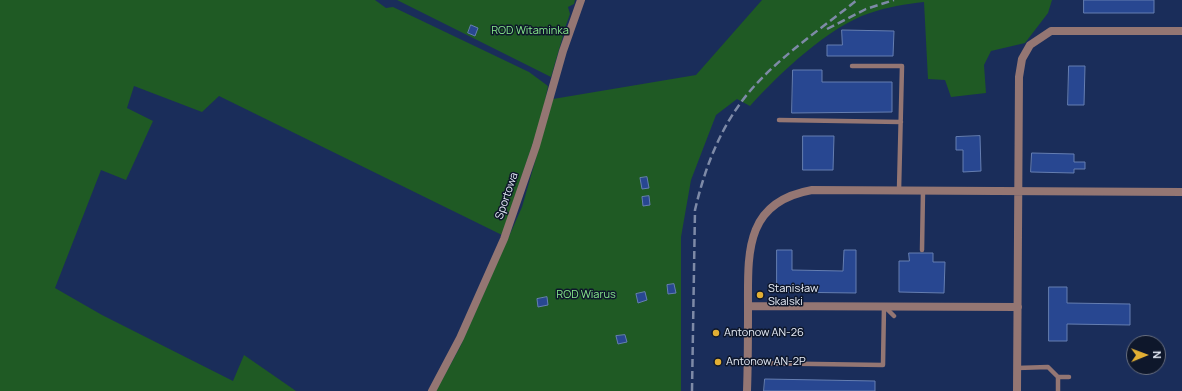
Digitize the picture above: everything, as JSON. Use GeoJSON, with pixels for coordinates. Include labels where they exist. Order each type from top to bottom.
{"type":"FeatureCollection","features":[{"type":"Feature","properties":{"kind":"street","name":"Sportowa"},"geometry":{"type":"LineString","coordinates":[[432,391],[460,338],[504,239],[536,146],[563,51],[581,0]]}},
{"type":"Feature","properties":{"kind":"street"},"geometry":{"type":"LineString","coordinates":[[1017,391],[1019,77],[1022,59],[1030,45],[1051,31],[1182,31]]}},
{"type":"Feature","properties":{"kind":"street"},"geometry":{"type":"LineString","coordinates":[[747,391],[748,259],[752,241],[757,226],[770,209],[777,202],[791,195],[812,190],[1182,192]]}},
{"type":"Feature","properties":{"kind":"street"},"geometry":{"type":"LineString","coordinates":[[748,306],[1018,307]]}},
{"type":"Feature","properties":{"kind":"lane"},"geometry":{"type":"LineString","coordinates":[[852,66],[902,66],[899,190]]}},
{"type":"Feature","properties":{"kind":"lane"},"geometry":{"type":"LineString","coordinates":[[779,120],[901,122]]}},
{"type":"Feature","properties":{"kind":"lane"},"geometry":{"type":"LineString","coordinates":[[922,250],[923,191]]}},
{"type":"Feature","properties":{"kind":"lane"},"geometry":{"type":"LineString","coordinates":[[884,306],[894,316]]}},
{"type":"Feature","properties":{"kind":"lane"},"geometry":{"type":"LineString","coordinates":[[748,363],[883,365],[884,306]]}},
{"type":"Feature","properties":{"kind":"lane"},"geometry":{"type":"LineString","coordinates":[[1017,368],[1048,368],[1058,377],[1069,377]]}},
{"type":"Feature","properties":{"kind":"lane"},"geometry":{"type":"LineString","coordinates":[[1058,377],[1058,391]]}},
{"type":"Feature","properties":{"kind":"green space"},"geometry":{"type":"Polygon","coordinates":[[[0,0],[375,0],[386,8],[393,7],[529,72],[548,86],[542,116],[502,235],[219,96],[202,112],[134,86],[127,108],[153,121],[126,180],[101,170],[55,288],[102,315],[233,381],[244,355],[296,391],[0,391],[0,0]]]}},
{"type":"Feature","properties":{"kind":"green space","name":"ROD Witaminka"},"geometry":{"type":"Polygon","coordinates":[[[397,0],[575,0],[574,4],[568,7],[570,14],[565,28],[563,26],[561,34],[563,36],[551,77],[397,0]]]}},
{"type":"Feature","properties":{"kind":"green space","name":"ROD Wiarus"},"geometry":{"type":"Polygon","coordinates":[[[762,0],[1052,0],[1048,13],[1025,43],[991,51],[984,65],[986,93],[951,97],[945,80],[928,79],[924,2],[883,9],[854,19],[806,52],[775,80],[750,106],[737,99],[716,115],[691,180],[681,237],[681,391],[436,391],[460,347],[522,207],[553,99],[696,75],[762,0]]]}},
{"type":"Feature","properties":{"kind":"building"},"geometry":{"type":"Polygon","coordinates":[[[1084,0],[1154,0],[1154,13],[1084,13],[1084,0]]]}},
{"type":"Feature","properties":{"kind":"building"},"geometry":{"type":"Polygon","coordinates":[[[471,25],[478,28],[475,36],[468,33],[471,25]]]}},
{"type":"Feature","properties":{"kind":"building"},"geometry":{"type":"Polygon","coordinates":[[[842,30],[894,31],[893,56],[827,56],[827,45],[842,45],[842,30]]]}},
{"type":"Feature","properties":{"kind":"building"},"geometry":{"type":"Polygon","coordinates":[[[1069,66],[1085,66],[1084,105],[1068,105],[1069,66]]]}},
{"type":"Feature","properties":{"kind":"building"},"geometry":{"type":"Polygon","coordinates":[[[793,70],[822,70],[822,82],[892,82],[892,112],[792,113],[793,70]]]}},
{"type":"Feature","properties":{"kind":"building"},"geometry":{"type":"Polygon","coordinates":[[[803,136],[834,136],[833,170],[803,170],[803,136]]]}},
{"type":"Feature","properties":{"kind":"building"},"geometry":{"type":"Polygon","coordinates":[[[980,136],[981,171],[963,172],[963,150],[956,150],[956,137],[980,136]]]}},
{"type":"Feature","properties":{"kind":"building"},"geometry":{"type":"Polygon","coordinates":[[[1032,153],[1074,154],[1074,162],[1085,162],[1085,169],[1074,169],[1074,173],[1031,172],[1032,153]]]}},
{"type":"Feature","properties":{"kind":"building"},"geometry":{"type":"Polygon","coordinates":[[[647,177],[649,188],[642,189],[640,178],[647,177]]]}},
{"type":"Feature","properties":{"kind":"building"},"geometry":{"type":"Polygon","coordinates":[[[649,196],[650,205],[643,206],[642,197],[649,196]]]}},
{"type":"Feature","properties":{"kind":"building"},"geometry":{"type":"Polygon","coordinates":[[[777,250],[792,250],[792,270],[843,271],[844,250],[856,250],[856,293],[777,292],[777,250]]]}},
{"type":"Feature","properties":{"kind":"building"},"geometry":{"type":"Polygon","coordinates":[[[909,253],[933,253],[933,262],[945,262],[944,293],[899,292],[899,261],[909,261],[909,253]]]}},
{"type":"Feature","properties":{"kind":"building"},"geometry":{"type":"Polygon","coordinates":[[[674,284],[676,293],[668,294],[667,285],[674,284]]]}},
{"type":"Feature","properties":{"kind":"building"},"geometry":{"type":"Polygon","coordinates":[[[1049,287],[1067,287],[1067,303],[1130,304],[1130,325],[1067,324],[1067,341],[1049,341],[1049,287]]]}},
{"type":"Feature","properties":{"kind":"building"},"geometry":{"type":"Polygon","coordinates":[[[645,292],[647,300],[638,303],[636,294],[645,292]]]}},
{"type":"Feature","properties":{"kind":"building"},"geometry":{"type":"Polygon","coordinates":[[[547,297],[548,305],[538,307],[537,299],[547,297]]]}},
{"type":"Feature","properties":{"kind":"building"},"geometry":{"type":"Polygon","coordinates":[[[625,335],[627,342],[618,344],[616,336],[625,335]]]}},
{"type":"Feature","properties":{"kind":"building"},"geometry":{"type":"Polygon","coordinates":[[[765,379],[875,381],[875,391],[764,391],[765,379]]]}},
{"type":"Feature","properties":{"kind":"railway"},"geometry":{"type":"LineString","coordinates":[[692,391],[695,210],[715,147],[722,132],[740,104],[762,78],[801,43],[857,0]]}},
{"type":"Feature","properties":{"kind":"railway"},"geometry":{"type":"LineString","coordinates":[[827,29],[866,9],[894,0]]}},
{"type":"Feature","properties":{"kind":"place","name":"Stanisław Skalski"},"geometry":{"type":"Point","coordinates":[760,295]}},
{"type":"Feature","properties":{"kind":"place","name":"Antonow AN-26"},"geometry":{"type":"Point","coordinates":[716,333]}},
{"type":"Feature","properties":{"kind":"place","name":"Antonow AN-2P"},"geometry":{"type":"Point","coordinates":[718,362]}}]}
